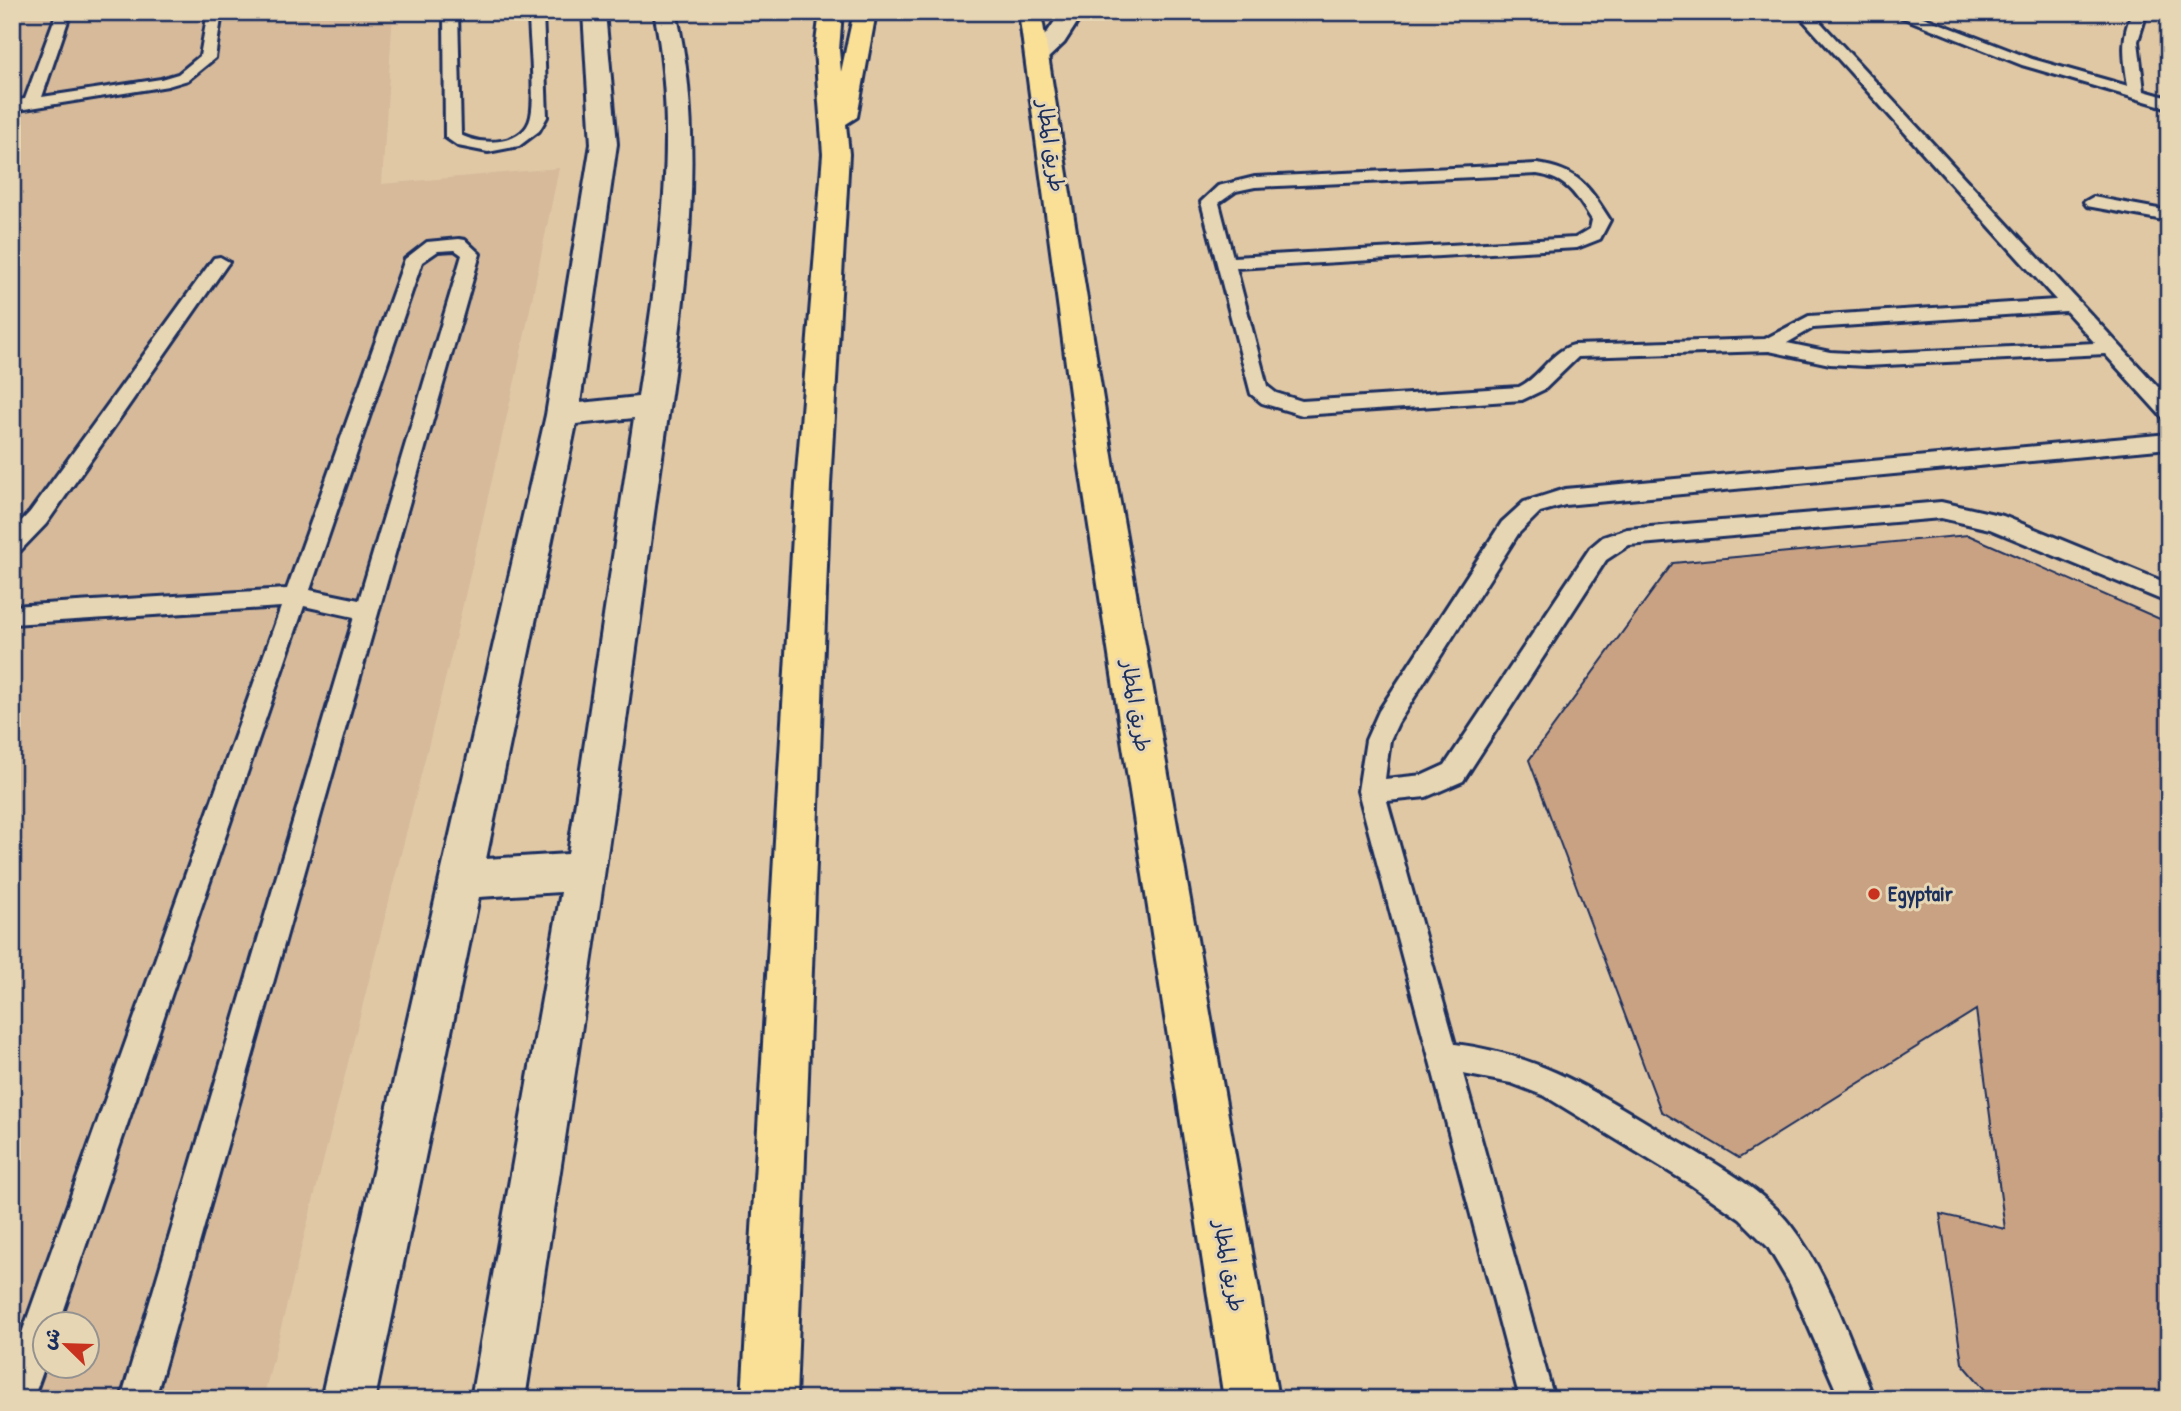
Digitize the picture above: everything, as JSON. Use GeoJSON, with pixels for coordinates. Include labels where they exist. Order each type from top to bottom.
{"type":"FeatureCollection","features":[{"type":"Feature","properties":{"kind":"main road"},"geometry":{"type":"LineString","coordinates":[[831,12],[827,50],[836,154]]}},
{"type":"Feature","properties":{"kind":"main road"},"geometry":{"type":"LineString","coordinates":[[769,1399],[813,485],[836,154],[865,12]]}},
{"type":"Feature","properties":{"kind":"main road","name":"طريق المطار"},"geometry":{"type":"LineString","coordinates":[[1031,12],[1097,468],[1251,1399]]}},
{"type":"Feature","properties":{"kind":"street"},"geometry":{"type":"LineString","coordinates":[[348,1399],[562,415],[604,144],[594,12]]}},
{"type":"Feature","properties":{"kind":"street"},"geometry":{"type":"LineString","coordinates":[[498,1399],[586,872],[675,245],[678,96],[675,56],[665,12]]}},
{"type":"Feature","properties":{"kind":"street"},"geometry":{"type":"LineString","coordinates":[[1038,55],[1056,37],[1073,12]]}},
{"type":"Feature","properties":{"kind":"street"},"geometry":{"type":"LineString","coordinates":[[562,415],[652,406]]}},
{"type":"Feature","properties":{"kind":"street"},"geometry":{"type":"LineString","coordinates":[[461,879],[586,872]]}},
{"type":"Feature","properties":{"kind":"lane"},"geometry":{"type":"LineString","coordinates":[[32,103],[64,12]]}},
{"type":"Feature","properties":{"kind":"lane"},"geometry":{"type":"LineString","coordinates":[[12,106],[183,77],[207,58],[215,12]]}},
{"type":"Feature","properties":{"kind":"lane"},"geometry":{"type":"LineString","coordinates":[[451,12],[453,137],[464,146],[481,148],[520,140],[535,128],[539,117],[536,12]]}},
{"type":"Feature","properties":{"kind":"lane"},"geometry":{"type":"LineString","coordinates":[[1803,12],[2169,412]]}},
{"type":"Feature","properties":{"kind":"lane"},"geometry":{"type":"LineString","coordinates":[[1896,12],[2027,62],[2169,103]]}},
{"type":"Feature","properties":{"kind":"lane"},"geometry":{"type":"LineString","coordinates":[[2137,94],[2131,37],[2132,26],[2140,12]]}},
{"type":"Feature","properties":{"kind":"lane"},"geometry":{"type":"LineString","coordinates":[[1225,262],[1577,243],[1591,238],[1600,229],[1601,220],[1571,177],[1555,170],[1255,182],[1227,188],[1210,202],[1225,262],[1258,388],[1269,398],[1302,408],[1522,393],[1538,388],[1562,358],[1574,351],[1769,345],[1830,358],[1866,360],[2110,348]]}},
{"type":"Feature","properties":{"kind":"lane"},"geometry":{"type":"LineString","coordinates":[[2093,202],[2169,216]]}},
{"type":"Feature","properties":{"kind":"lane"},"geometry":{"type":"LineString","coordinates":[[16,1399],[414,259],[433,246],[459,244],[471,254],[138,1399]]}},
{"type":"Feature","properties":{"kind":"lane"},"geometry":{"type":"LineString","coordinates":[[12,545],[38,518],[220,262]]}},
{"type":"Feature","properties":{"kind":"lane"},"geometry":{"type":"LineString","coordinates":[[1769,345],[1810,322],[2070,305]]}},
{"type":"Feature","properties":{"kind":"lane"},"geometry":{"type":"LineString","coordinates":[[1537,1399],[1371,791],[1378,740],[1388,718],[1510,528],[1519,516],[1539,504],[1565,497],[2169,441]]}},
{"type":"Feature","properties":{"kind":"lane"},"geometry":{"type":"LineString","coordinates":[[1371,791],[1426,786],[1454,773],[1598,554],[1612,543],[1627,537],[1941,510],[1995,522],[2169,594]]}},
{"type":"Feature","properties":{"kind":"lane"},"geometry":{"type":"LineString","coordinates":[[12,615],[297,597],[324,600],[369,611]]}},
{"type":"Feature","properties":{"kind":"lane"},"geometry":{"type":"LineString","coordinates":[[1443,1057],[1520,1071],[1555,1085],[1727,1189],[1754,1209],[1779,1236],[1798,1267],[1857,1399]]}},
{"type":"Feature","properties":{"kind":"shaded area"},"geometry":{"type":"Polygon","coordinates":[[[12,12],[393,12],[382,184],[559,168],[517,372],[451,656],[263,1399],[12,1399],[12,12]]]}},
{"type":"Feature","properties":{"kind":"building","name":"Egyptair"},"geometry":{"type":"Polygon","coordinates":[[[1968,535],[2169,623],[2169,1399],[1993,1399],[1962,1363],[1940,1214],[2005,1229],[1976,1010],[1739,1158],[1661,1111],[1529,760],[1673,563],[1968,535]]]}},
{"type":"Feature","properties":{"kind":"place","name":"Egyptair"},"geometry":{"type":"Point","coordinates":[1874,894]}}]}
